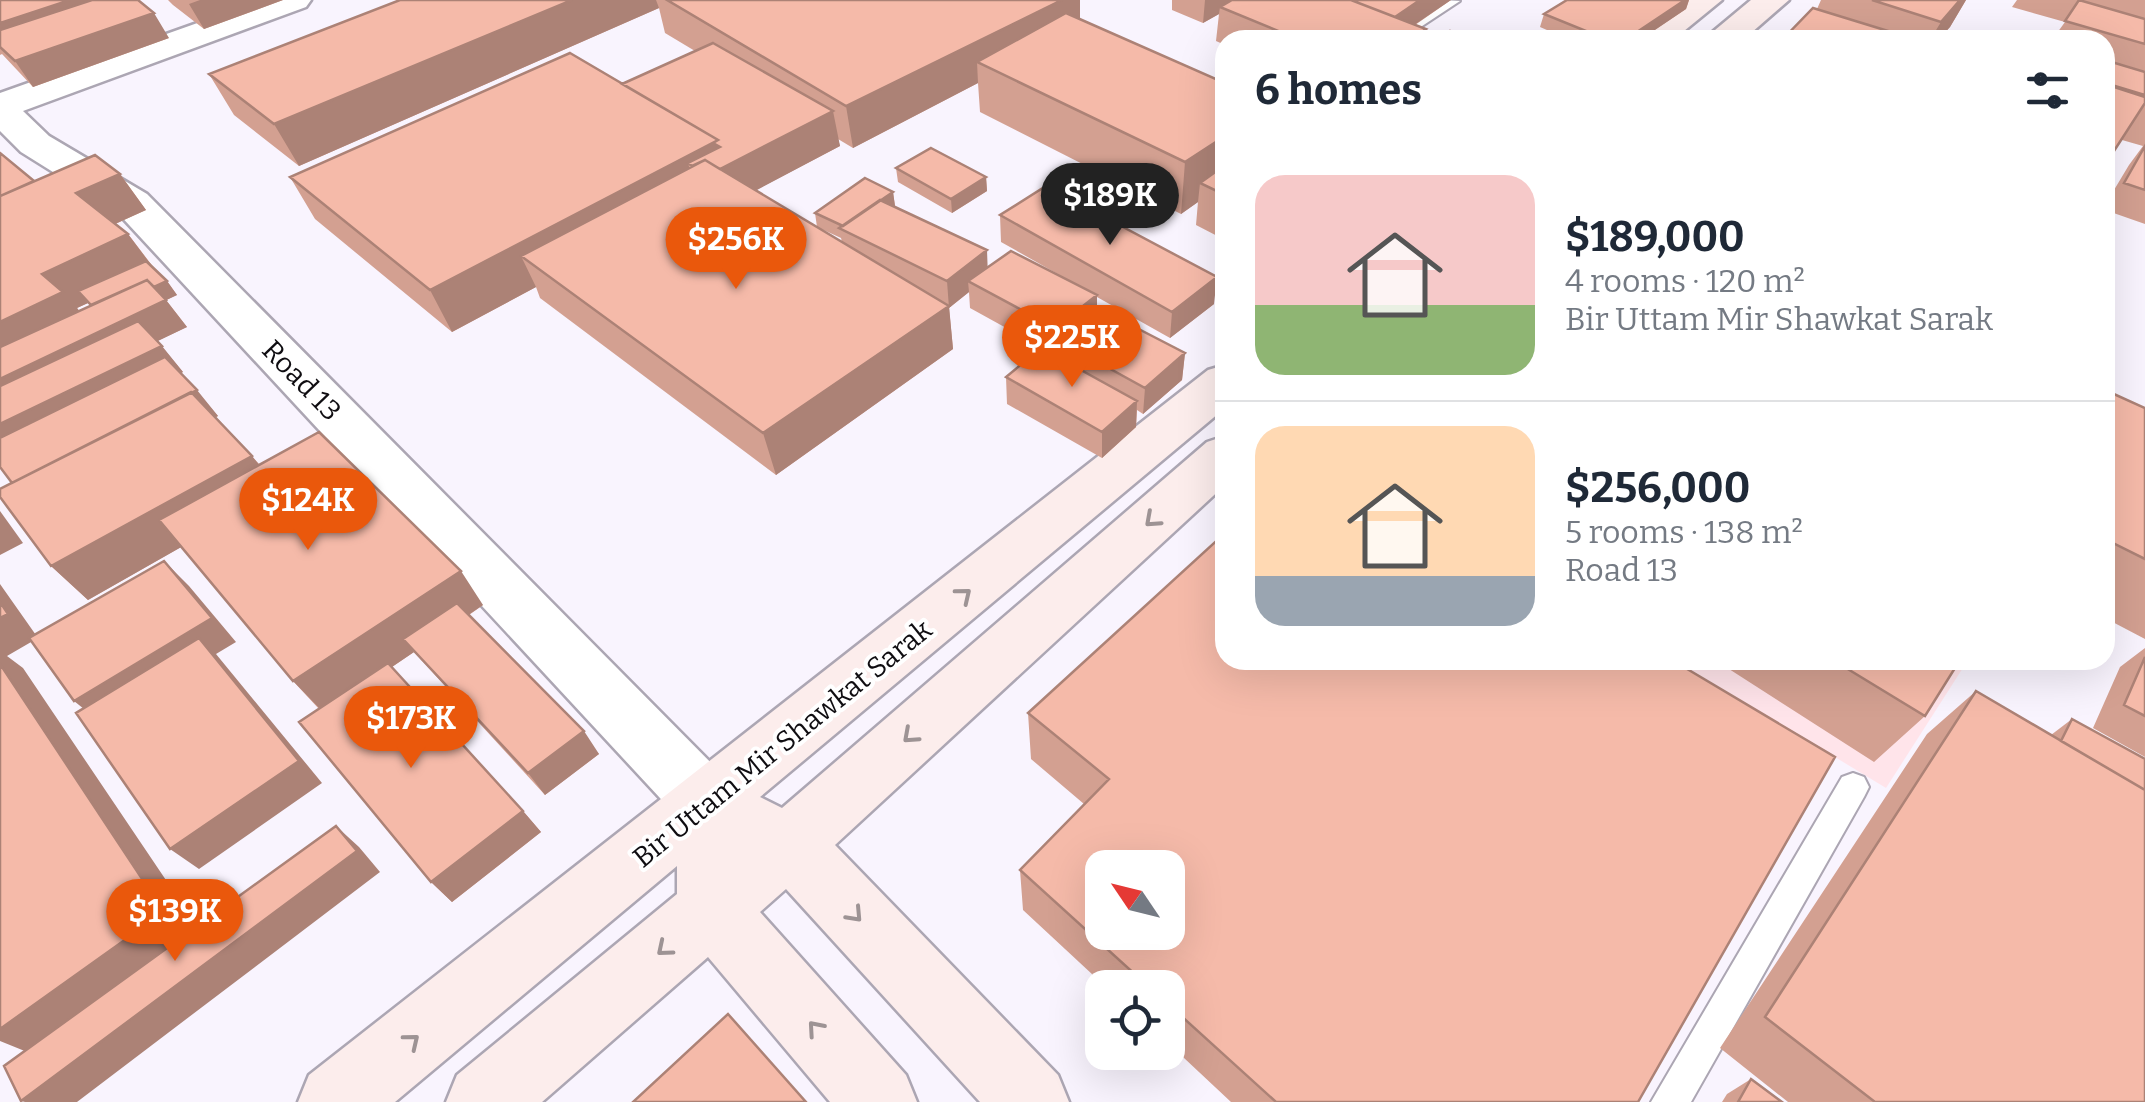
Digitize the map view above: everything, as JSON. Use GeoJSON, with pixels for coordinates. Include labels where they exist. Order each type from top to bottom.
{"type":"FeatureCollection","features":[{"type":"Feature","properties":{"kind":"main road"},"geometry":{"type":"LineString","coordinates":[[1664,30],[1705,0]]}},
{"type":"Feature","properties":{"kind":"main road"},"geometry":{"type":"LineString","coordinates":[[1734,30],[1772,0]]}},
{"type":"Feature","properties":{"kind":"main road","name":"Bir Uttam Mir Shawkat Sarak"},"geometry":{"type":"LineString","coordinates":[[336,1102],[1215,390]]}},
{"type":"Feature","properties":{"kind":"main road"},"geometry":{"type":"LineString","coordinates":[[484,1102],[789,844],[1215,464]]}},
{"type":"Feature","properties":{"kind":"main road"},"geometry":{"type":"LineString","coordinates":[[879,1102],[712,909],[708,804],[789,844],[1031,1102]]}},
{"type":"Feature","properties":{"kind":"street","name":"Road 13"},"geometry":{"type":"LineString","coordinates":[[8,117],[294,0]]}},
{"type":"Feature","properties":{"kind":"street","name":"Road 13"},"geometry":{"type":"LineString","coordinates":[[8,117],[132,203],[708,804]]}},
{"type":"Feature","properties":{"kind":"lane"},"geometry":{"type":"LineString","coordinates":[[1404,30],[1452,1]]}},
{"type":"Feature","properties":{"kind":"lane"},"geometry":{"type":"LineString","coordinates":[[1670,1102],[1853,787]]}},
{"type":"Feature","properties":{"kind":"shaded area"},"geometry":{"type":"Polygon","coordinates":[[[1691,670],[1962,670],[1886,788],[1691,670]]]}},
{"type":"Feature","properties":{"kind":"building"},"geometry":{"type":"Polygon","coordinates":[[[0,0],[70,0],[0,23],[0,0]]]}},
{"type":"Feature","properties":{"kind":"building"},"geometry":{"type":"Polygon","coordinates":[[[92,0],[138,0],[154,13],[15,61],[0,47],[0,30],[92,0]]]}},
{"type":"Feature","properties":{"kind":"building"},"geometry":{"type":"Polygon","coordinates":[[[400,0],[572,0],[274,124],[209,74],[400,0]]]}},
{"type":"Feature","properties":{"kind":"building"},"geometry":{"type":"Polygon","coordinates":[[[667,0],[1062,0],[846,106],[667,0]]]}},
{"type":"Feature","properties":{"kind":"building"},"geometry":{"type":"Polygon","coordinates":[[[1232,0],[1351,0],[1426,29],[1276,30],[1220,7],[1232,0]]]}},
{"type":"Feature","properties":{"kind":"building"},"geometry":{"type":"Polygon","coordinates":[[[1351,0],[1420,0],[1395,17],[1351,0]]]}},
{"type":"Feature","properties":{"kind":"building"},"geometry":{"type":"Polygon","coordinates":[[[1567,0],[1685,0],[1640,30],[1583,30],[1544,14],[1567,0]]]}},
{"type":"Feature","properties":{"kind":"building"},"geometry":{"type":"Polygon","coordinates":[[[1872,0],[1960,0],[1941,22],[1872,0]]]}},
{"type":"Feature","properties":{"kind":"building"},"geometry":{"type":"Polygon","coordinates":[[[2079,0],[2145,19],[2145,44],[2115,35],[2115,30],[2096,30],[2065,21],[2079,0]]]}},
{"type":"Feature","properties":{"kind":"building"},"geometry":{"type":"Polygon","coordinates":[[[1813,8],[1885,30],[1792,30],[1813,8]]]}},
{"type":"Feature","properties":{"kind":"building"},"geometry":{"type":"Polygon","coordinates":[[[1066,13],[1215,79],[1215,142],[1185,162],[977,62],[1066,13]]]}},
{"type":"Feature","properties":{"kind":"building"},"geometry":{"type":"Polygon","coordinates":[[[713,43],[833,111],[720,169],[705,160],[692,166],[688,163],[720,147],[713,143],[718,140],[622,84],[713,43]]]}},
{"type":"Feature","properties":{"kind":"building"},"geometry":{"type":"Polygon","coordinates":[[[570,53],[718,140],[430,290],[290,177],[570,53]]]}},
{"type":"Feature","properties":{"kind":"building"},"geometry":{"type":"Polygon","coordinates":[[[2115,63],[2145,72],[2145,95],[2115,86],[2115,63]]]}},
{"type":"Feature","properties":{"kind":"building"},"geometry":{"type":"Polygon","coordinates":[[[2115,87],[2145,97],[2115,149],[2115,87]]]}},
{"type":"Feature","properties":{"kind":"building"},"geometry":{"type":"Polygon","coordinates":[[[2145,146],[2145,190],[2124,183],[2145,146]]]}},
{"type":"Feature","properties":{"kind":"building"},"geometry":{"type":"Polygon","coordinates":[[[931,148],[986,177],[951,199],[896,168],[931,148]]]}},
{"type":"Feature","properties":{"kind":"building"},"geometry":{"type":"Polygon","coordinates":[[[0,153],[34,181],[0,196],[0,153]]]}},
{"type":"Feature","properties":{"kind":"building"},"geometry":{"type":"Polygon","coordinates":[[[95,155],[120,174],[76,193],[128,234],[42,274],[63,292],[0,322],[0,196],[95,155]]]}},
{"type":"Feature","properties":{"kind":"building"},"geometry":{"type":"Polygon","coordinates":[[[705,160],[949,306],[763,433],[521,256],[705,160]]]}},
{"type":"Feature","properties":{"kind":"building"},"geometry":{"type":"Polygon","coordinates":[[[1215,172],[1215,190],[1200,183],[1215,172]]]}},
{"type":"Feature","properties":{"kind":"building"},"geometry":{"type":"Polygon","coordinates":[[[865,178],[893,192],[843,226],[815,213],[865,178]]]}},
{"type":"Feature","properties":{"kind":"building"},"geometry":{"type":"Polygon","coordinates":[[[1046,186],[1215,279],[1172,312],[1000,215],[1046,186]]]}},
{"type":"Feature","properties":{"kind":"building"},"geometry":{"type":"Polygon","coordinates":[[[880,200],[987,250],[947,281],[839,228],[880,200]]]}},
{"type":"Feature","properties":{"kind":"building"},"geometry":{"type":"Polygon","coordinates":[[[1011,251],[1097,295],[1055,328],[968,281],[1011,251]]]}},
{"type":"Feature","properties":{"kind":"building"},"geometry":{"type":"Polygon","coordinates":[[[146,261],[167,281],[154,287],[147,280],[91,305],[78,291],[146,261]]]}},
{"type":"Feature","properties":{"kind":"building"},"geometry":{"type":"Polygon","coordinates":[[[147,280],[166,300],[0,379],[0,347],[147,280]]]}},
{"type":"Feature","properties":{"kind":"building"},"geometry":{"type":"Polygon","coordinates":[[[1096,307],[1185,353],[1145,388],[1056,339],[1096,307]]]}},
{"type":"Feature","properties":{"kind":"building"},"geometry":{"type":"Polygon","coordinates":[[[138,321],[162,346],[0,424],[0,386],[138,321]]]}},
{"type":"Feature","properties":{"kind":"building"},"geometry":{"type":"Polygon","coordinates":[[[1041,348],[1137,401],[1102,432],[1006,377],[1041,348]]]}},
{"type":"Feature","properties":{"kind":"building"},"geometry":{"type":"Polygon","coordinates":[[[165,357],[197,390],[12,483],[0,467],[0,438],[165,357]]]}},
{"type":"Feature","properties":{"kind":"building"},"geometry":{"type":"Polygon","coordinates":[[[191,392],[252,456],[51,566],[0,497],[0,489],[191,392]]]}},
{"type":"Feature","properties":{"kind":"building"},"geometry":{"type":"Polygon","coordinates":[[[2115,394],[2145,408],[2145,559],[2115,544],[2115,394]]]}},
{"type":"Feature","properties":{"kind":"building"},"geometry":{"type":"Polygon","coordinates":[[[319,432],[461,571],[293,681],[159,520],[319,432]]]}},
{"type":"Feature","properties":{"kind":"building"},"geometry":{"type":"Polygon","coordinates":[[[1215,542],[1215,670],[1689,670],[1835,757],[1638,1102],[1276,1102],[1185,1019],[1185,970],[1130,970],[1108,950],[1185,950],[1185,850],[1085,850],[1085,929],[1020,870],[1109,779],[1028,713],[1215,542]]]}},
{"type":"Feature","properties":{"kind":"building"},"geometry":{"type":"Polygon","coordinates":[[[164,561],[212,618],[74,701],[29,638],[164,561]]]}},
{"type":"Feature","properties":{"kind":"building"},"geometry":{"type":"Polygon","coordinates":[[[0,602],[8,614],[0,618],[0,602]]]}},
{"type":"Feature","properties":{"kind":"building"},"geometry":{"type":"Polygon","coordinates":[[[457,603],[584,731],[528,773],[403,639],[457,603]]]}},
{"type":"Feature","properties":{"kind":"building"},"geometry":{"type":"Polygon","coordinates":[[[199,638],[299,761],[170,849],[76,713],[199,638]]]}},
{"type":"Feature","properties":{"kind":"building"},"geometry":{"type":"Polygon","coordinates":[[[2145,657],[2145,716],[2124,705],[2145,657]]]}},
{"type":"Feature","properties":{"kind":"building"},"geometry":{"type":"Polygon","coordinates":[[[388,663],[523,811],[431,882],[299,722],[388,663]]]}},
{"type":"Feature","properties":{"kind":"building"},"geometry":{"type":"Polygon","coordinates":[[[0,664],[164,912],[0,1029],[0,664]]]}},
{"type":"Feature","properties":{"kind":"building"},"geometry":{"type":"Polygon","coordinates":[[[1849,670],[1954,670],[1925,716],[1849,670]]]}},
{"type":"Feature","properties":{"kind":"building"},"geometry":{"type":"Polygon","coordinates":[[[1976,691],[2145,790],[2145,1102],[1875,1102],[1765,1017],[1976,691]]]}},
{"type":"Feature","properties":{"kind":"building"},"geometry":{"type":"Polygon","coordinates":[[[2072,719],[2145,759],[2145,790],[2061,741],[2072,719]]]}},
{"type":"Feature","properties":{"kind":"building"},"geometry":{"type":"Polygon","coordinates":[[[336,826],[357,851],[21,1101],[4,1066],[336,826]]]}},
{"type":"Feature","properties":{"kind":"building"},"geometry":{"type":"Polygon","coordinates":[[[728,1014],[806,1102],[633,1102],[728,1014]]]}},
{"type":"Feature","properties":{"kind":"building"},"geometry":{"type":"Polygon","coordinates":[[[1751,1079],[1782,1102],[1738,1102],[1751,1079]]]}}]}
